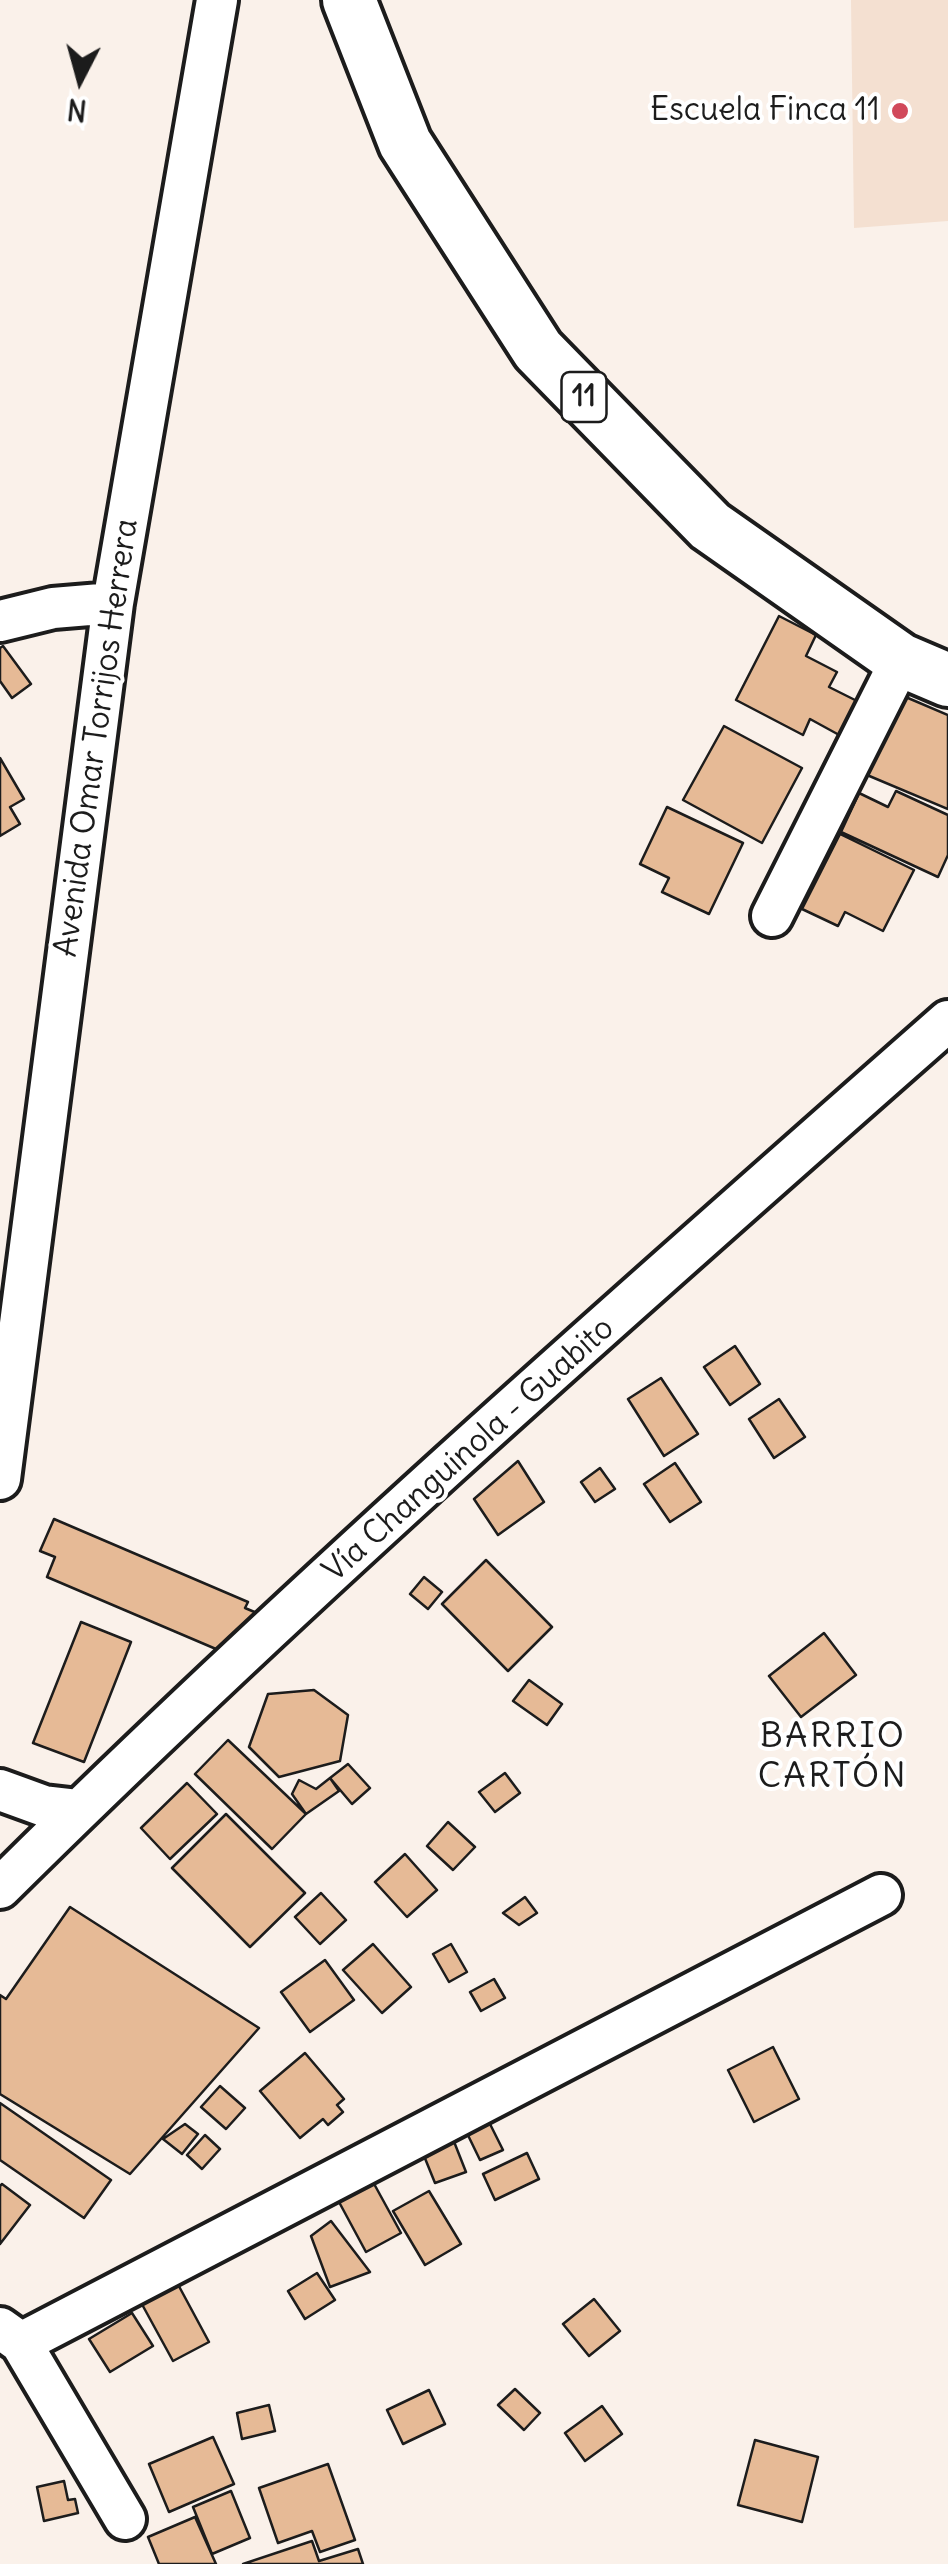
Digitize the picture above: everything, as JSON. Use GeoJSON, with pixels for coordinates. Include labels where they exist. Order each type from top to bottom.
{"type":"FeatureCollection","features":[{"type":"Feature","properties":{"kind":"main road","name":"11"},"geometry":{"type":"LineString","coordinates":[[349,0],[406,143],[538,350],[710,526],[925,670]]}},
{"type":"Feature","properties":{"kind":"street","name":"Avenida Omar Torrijos Herrera"},"geometry":{"type":"LineString","coordinates":[[0,1479],[13,1283],[112,603],[217,0]]}},
{"type":"Feature","properties":{"kind":"street"},"geometry":{"type":"LineString","coordinates":[[0,621],[53,608],[112,603]]}},
{"type":"Feature","properties":{"kind":"street"},"geometry":{"type":"LineString","coordinates":[[772,916],[925,670]]}},
{"type":"Feature","properties":{"kind":"street","name":"Vía Changuinola - Guabito"},"geometry":{"type":"LineString","coordinates":[[0,1888],[193,1700],[694,1245],[948,1022]]}},
{"type":"Feature","properties":{"kind":"street"},"geometry":{"type":"LineString","coordinates":[[0,1790],[44,1806],[79,1810]]}},
{"type":"Feature","properties":{"kind":"street"},"geometry":{"type":"LineString","coordinates":[[125,2519],[10,2336],[881,1895]]}},
{"type":"Feature","properties":{"kind":"shaded area","name":"Escuela Finca 11"},"geometry":{"type":"Polygon","coordinates":[[[851,0],[948,0],[948,221],[854,228],[851,0]]]}},
{"type":"Feature","properties":{"kind":"building"},"geometry":{"type":"Polygon","coordinates":[[[779,616],[816,635],[806,656],[837,672],[829,687],[859,702],[841,736],[810,719],[803,735],[736,700],[779,616]]]}},
{"type":"Feature","properties":{"kind":"building"},"geometry":{"type":"Polygon","coordinates":[[[3,646],[31,684],[12,698],[0,681],[3,646]]]}},
{"type":"Feature","properties":{"kind":"building"},"geometry":{"type":"Polygon","coordinates":[[[901,695],[948,715],[948,809],[867,775],[901,695]]]}},
{"type":"Feature","properties":{"kind":"building"},"geometry":{"type":"Polygon","coordinates":[[[724,726],[802,768],[762,843],[683,800],[724,726]]]}},
{"type":"Feature","properties":{"kind":"building"},"geometry":{"type":"Polygon","coordinates":[[[0,758],[24,799],[10,807],[20,824],[0,836],[0,758]]]}},
{"type":"Feature","properties":{"kind":"building"},"geometry":{"type":"Polygon","coordinates":[[[896,791],[948,815],[948,855],[938,877],[841,832],[859,793],[888,807],[896,791]]]}},
{"type":"Feature","properties":{"kind":"building"},"geometry":{"type":"Polygon","coordinates":[[[667,807],[743,843],[709,914],[662,892],[669,878],[640,864],[667,807]]]}},
{"type":"Feature","properties":{"kind":"building"},"geometry":{"type":"Polygon","coordinates":[[[840,834],[914,870],[883,931],[845,912],[838,926],[802,909],[840,834]]]}},
{"type":"Feature","properties":{"kind":"building"},"geometry":{"type":"Polygon","coordinates":[[[735,1346],[760,1384],[730,1405],[704,1367],[735,1346]]]}},
{"type":"Feature","properties":{"kind":"building"},"geometry":{"type":"Polygon","coordinates":[[[661,1378],[698,1434],[664,1456],[628,1399],[661,1378]]]}},
{"type":"Feature","properties":{"kind":"building"},"geometry":{"type":"Polygon","coordinates":[[[779,1399],[805,1437],[774,1458],[749,1419],[779,1399]]]}},
{"type":"Feature","properties":{"kind":"building"},"geometry":{"type":"Polygon","coordinates":[[[518,1461],[544,1502],[498,1535],[474,1499],[518,1461]]]}},
{"type":"Feature","properties":{"kind":"building"},"geometry":{"type":"Polygon","coordinates":[[[675,1463],[701,1502],[670,1522],[644,1484],[675,1463]]]}},
{"type":"Feature","properties":{"kind":"building"},"geometry":{"type":"Polygon","coordinates":[[[600,1468],[615,1489],[595,1502],[581,1482],[600,1468]]]}},
{"type":"Feature","properties":{"kind":"building"},"geometry":{"type":"Polygon","coordinates":[[[54,1519],[248,1602],[245,1608],[264,1616],[223,1652],[47,1577],[55,1557],[40,1551],[54,1519]]]}},
{"type":"Feature","properties":{"kind":"building"},"geometry":{"type":"Polygon","coordinates":[[[486,1560],[552,1627],[508,1671],[442,1604],[486,1560]]]}},
{"type":"Feature","properties":{"kind":"building"},"geometry":{"type":"Polygon","coordinates":[[[424,1577],[442,1592],[428,1609],[410,1594],[424,1577]]]}},
{"type":"Feature","properties":{"kind":"building"},"geometry":{"type":"Polygon","coordinates":[[[81,1622],[131,1642],[84,1762],[33,1743],[81,1622]]]}},
{"type":"Feature","properties":{"kind":"building"},"geometry":{"type":"Polygon","coordinates":[[[824,1633],[856,1675],[801,1717],[769,1676],[824,1633]]]}},
{"type":"Feature","properties":{"kind":"building"},"geometry":{"type":"Polygon","coordinates":[[[529,1680],[562,1704],[547,1725],[513,1701],[529,1680]]]}},
{"type":"Feature","properties":{"kind":"building"},"geometry":{"type":"Polygon","coordinates":[[[314,1690],[348,1715],[340,1761],[279,1777],[249,1747],[268,1694],[314,1690]]]}},
{"type":"Feature","properties":{"kind":"building"},"geometry":{"type":"Polygon","coordinates":[[[228,1740],[306,1814],[272,1849],[195,1774],[228,1740]]]}},
{"type":"Feature","properties":{"kind":"building"},"geometry":{"type":"Polygon","coordinates":[[[348,1764],[370,1788],[352,1804],[330,1778],[348,1764]]]}},
{"type":"Feature","properties":{"kind":"building"},"geometry":{"type":"Polygon","coordinates":[[[505,1773],[520,1793],[495,1812],[479,1792],[505,1773]]]}},
{"type":"Feature","properties":{"kind":"building"},"geometry":{"type":"Polygon","coordinates":[[[330,1778],[339,1791],[306,1814],[292,1794],[299,1780],[316,1789],[330,1778]]]}},
{"type":"Feature","properties":{"kind":"building"},"geometry":{"type":"Polygon","coordinates":[[[187,1783],[217,1814],[170,1859],[141,1828],[187,1783]]]}},
{"type":"Feature","properties":{"kind":"building"},"geometry":{"type":"Polygon","coordinates":[[[226,1814],[305,1893],[250,1947],[172,1868],[226,1814]]]}},
{"type":"Feature","properties":{"kind":"building"},"geometry":{"type":"Polygon","coordinates":[[[448,1822],[475,1847],[453,1870],[427,1846],[448,1822]]]}},
{"type":"Feature","properties":{"kind":"building"},"geometry":{"type":"Polygon","coordinates":[[[405,1854],[437,1890],[407,1917],[375,1882],[405,1854]]]}},
{"type":"Feature","properties":{"kind":"building"},"geometry":{"type":"Polygon","coordinates":[[[321,1893],[346,1920],[320,1944],[295,1917],[321,1893]]]}},
{"type":"Feature","properties":{"kind":"building"},"geometry":{"type":"Polygon","coordinates":[[[525,1897],[537,1913],[519,1925],[503,1913],[525,1897]]]}},
{"type":"Feature","properties":{"kind":"building"},"geometry":{"type":"Polygon","coordinates":[[[70,1907],[259,2028],[130,2174],[0,2094],[0,1995],[6,1999],[70,1907]]]}},
{"type":"Feature","properties":{"kind":"building"},"geometry":{"type":"Polygon","coordinates":[[[373,1944],[411,1987],[382,2013],[343,1970],[373,1944]]]}},
{"type":"Feature","properties":{"kind":"building"},"geometry":{"type":"Polygon","coordinates":[[[451,1944],[467,1972],[449,1982],[433,1954],[451,1944]]]}},
{"type":"Feature","properties":{"kind":"building"},"geometry":{"type":"Polygon","coordinates":[[[325,1960],[354,2000],[310,2032],[281,1992],[325,1960]]]}},
{"type":"Feature","properties":{"kind":"building"},"geometry":{"type":"Polygon","coordinates":[[[494,1979],[505,1998],[481,2011],[470,1992],[494,1979]]]}},
{"type":"Feature","properties":{"kind":"building"},"geometry":{"type":"Polygon","coordinates":[[[773,2047],[799,2099],[754,2122],[728,2070],[773,2047]]]}},
{"type":"Feature","properties":{"kind":"building"},"geometry":{"type":"Polygon","coordinates":[[[305,2053],[344,2099],[337,2105],[343,2112],[328,2125],[323,2119],[300,2138],[260,2091],[305,2053]]]}},
{"type":"Feature","properties":{"kind":"building"},"geometry":{"type":"Polygon","coordinates":[[[220,2086],[245,2108],[226,2129],[201,2107],[220,2086]]]}},
{"type":"Feature","properties":{"kind":"building"},"geometry":{"type":"Polygon","coordinates":[[[0,2103],[111,2180],[84,2218],[0,2160],[0,2103]]]}},
{"type":"Feature","properties":{"kind":"building"},"geometry":{"type":"Polygon","coordinates":[[[486,2116],[503,2150],[480,2160],[464,2127],[486,2116]]]}},
{"type":"Feature","properties":{"kind":"building"},"geometry":{"type":"Polygon","coordinates":[[[185,2124],[198,2134],[182,2154],[163,2139],[185,2124]]]}},
{"type":"Feature","properties":{"kind":"building"},"geometry":{"type":"Polygon","coordinates":[[[451,2134],[466,2172],[435,2183],[420,2146],[451,2134]]]}},
{"type":"Feature","properties":{"kind":"building"},"geometry":{"type":"Polygon","coordinates":[[[205,2135],[220,2149],[202,2169],[187,2155],[205,2135]]]}},
{"type":"Feature","properties":{"kind":"building"},"geometry":{"type":"Polygon","coordinates":[[[527,2153],[539,2179],[495,2200],[483,2174],[527,2153]]]}},
{"type":"Feature","properties":{"kind":"building"},"geometry":{"type":"Polygon","coordinates":[[[367,2171],[401,2233],[366,2252],[332,2189],[367,2171]]]}},
{"type":"Feature","properties":{"kind":"building"},"geometry":{"type":"Polygon","coordinates":[[[0,2186],[30,2205],[0,2244],[0,2186]]]}},
{"type":"Feature","properties":{"kind":"building"},"geometry":{"type":"Polygon","coordinates":[[[429,2191],[461,2244],[425,2265],[393,2211],[429,2191]]]}},
{"type":"Feature","properties":{"kind":"building"},"geometry":{"type":"Polygon","coordinates":[[[331,2221],[370,2272],[330,2287],[311,2236],[331,2221]]]}},
{"type":"Feature","properties":{"kind":"building"},"geometry":{"type":"Polygon","coordinates":[[[317,2273],[335,2300],[305,2319],[288,2291],[317,2273]]]}},
{"type":"Feature","properties":{"kind":"building"},"geometry":{"type":"Polygon","coordinates":[[[174,2277],[209,2342],[173,2361],[138,2297],[174,2277]]]}},
{"type":"Feature","properties":{"kind":"building"},"geometry":{"type":"Polygon","coordinates":[[[594,2299],[620,2331],[589,2356],[563,2324],[594,2299]]]}},
{"type":"Feature","properties":{"kind":"building"},"geometry":{"type":"Polygon","coordinates":[[[132,2313],[153,2346],[110,2372],[89,2339],[132,2313]]]}},
{"type":"Feature","properties":{"kind":"building"},"geometry":{"type":"Polygon","coordinates":[[[515,2389],[540,2413],[524,2430],[498,2405],[515,2389]]]}},
{"type":"Feature","properties":{"kind":"building"},"geometry":{"type":"Polygon","coordinates":[[[429,2390],[445,2424],[403,2444],[387,2410],[429,2390]]]}},
{"type":"Feature","properties":{"kind":"building"},"geometry":{"type":"Polygon","coordinates":[[[269,2405],[275,2431],[242,2439],[237,2413],[269,2405]]]}},
{"type":"Feature","properties":{"kind":"building"},"geometry":{"type":"Polygon","coordinates":[[[602,2406],[622,2434],[585,2461],[565,2433],[602,2406]]]}},
{"type":"Feature","properties":{"kind":"building"},"geometry":{"type":"Polygon","coordinates":[[[213,2437],[234,2484],[169,2512],[149,2464],[213,2437]]]}},
{"type":"Feature","properties":{"kind":"building"},"geometry":{"type":"Polygon","coordinates":[[[755,2440],[818,2457],[802,2522],[738,2505],[755,2440]]]}},
{"type":"Feature","properties":{"kind":"building"},"geometry":{"type":"Polygon","coordinates":[[[328,2464],[355,2540],[320,2552],[312,2531],[278,2543],[259,2488],[328,2464]]]}},
{"type":"Feature","properties":{"kind":"building"},"geometry":{"type":"Polygon","coordinates":[[[64,2481],[68,2500],[75,2499],[78,2513],[44,2521],[37,2487],[64,2481]]]}},
{"type":"Feature","properties":{"kind":"building"},"geometry":{"type":"Polygon","coordinates":[[[231,2491],[250,2538],[212,2554],[193,2507],[231,2491]]]}},
{"type":"Feature","properties":{"kind":"building"},"geometry":{"type":"Polygon","coordinates":[[[195,2517],[216,2564],[159,2564],[148,2537],[195,2517]]]}},
{"type":"Feature","properties":{"kind":"building"},"geometry":{"type":"Polygon","coordinates":[[[312,2541],[319,2561],[358,2549],[363,2564],[243,2564],[312,2541]]]}},
{"type":"Feature","properties":{"kind":"place","name":"Escuela Finca 11"},"geometry":{"type":"Point","coordinates":[900,111]}},
{"type":"Feature","properties":{"kind":"district","name":"BARRIO CARTÓN"},"geometry":{"type":"Point","coordinates":[833,1757]}}]}
